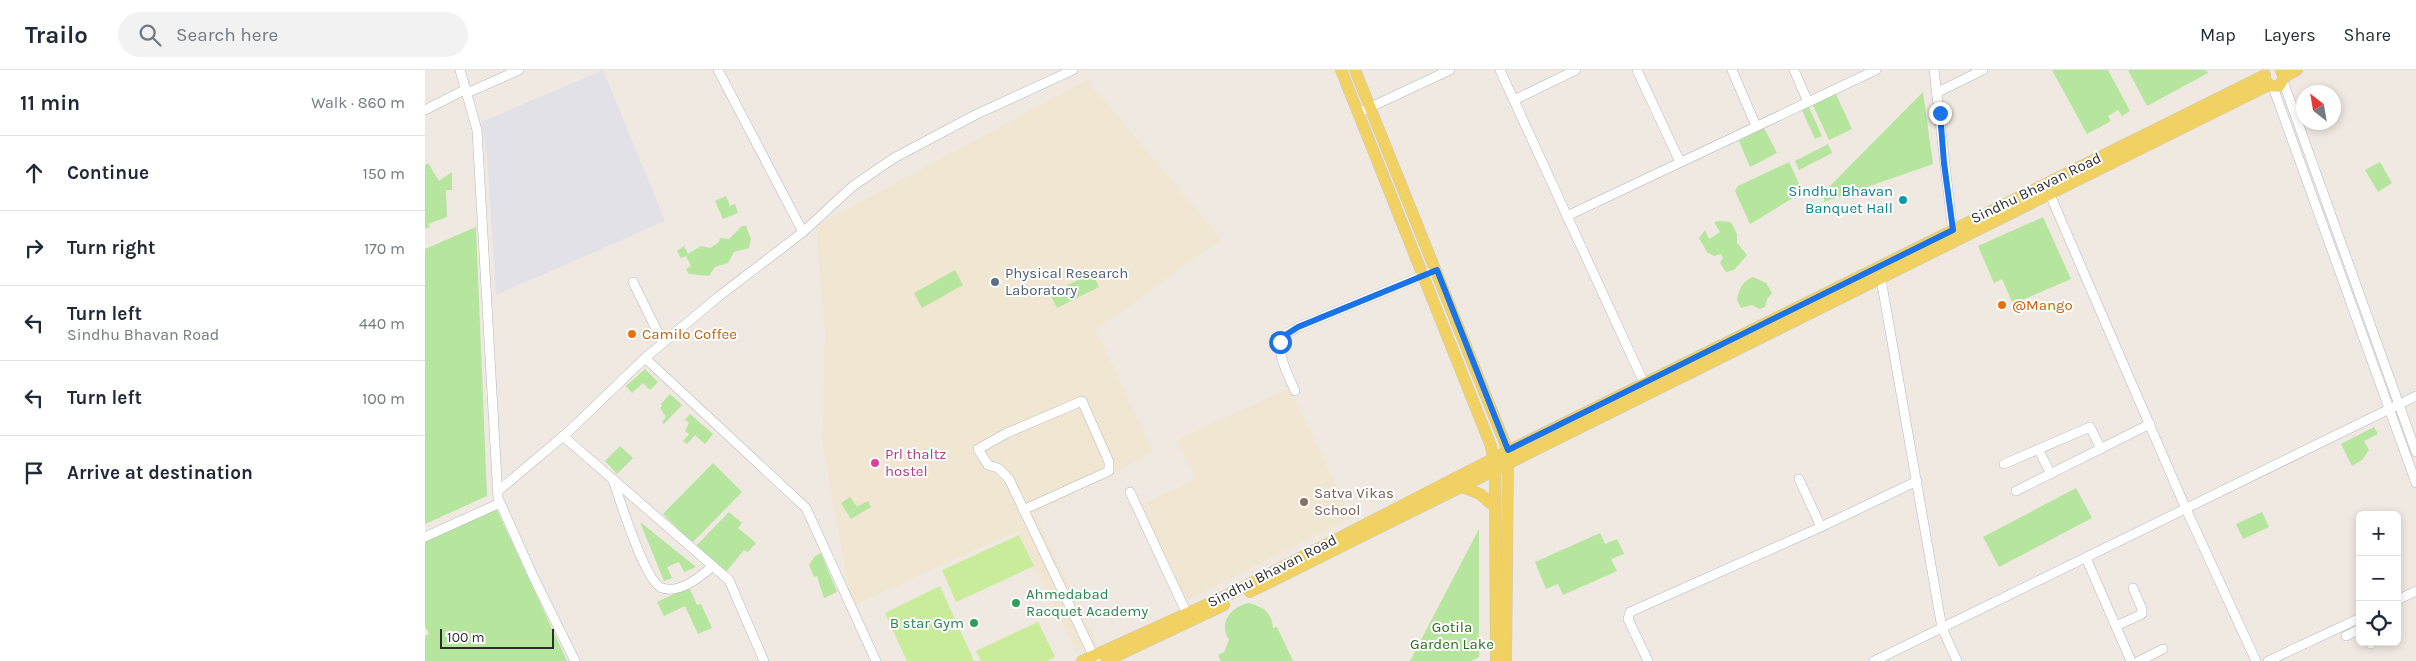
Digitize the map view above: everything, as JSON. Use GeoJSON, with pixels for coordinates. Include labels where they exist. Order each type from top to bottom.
{"type":"FeatureCollection","features":[{"type":"Feature","properties":{"kind":"main road"},"geometry":{"type":"LineString","coordinates":[[1341,70],[1424,275],[1494,458],[1496,661]]}},
{"type":"Feature","properties":{"kind":"main road"},"geometry":{"type":"LineString","coordinates":[[1355,70],[1508,450],[1506,661]]}},
{"type":"Feature","properties":{"kind":"main road","name":"Sindhu Bhavan Road"},"geometry":{"type":"LineString","coordinates":[[1082,661],[1095,658],[1230,594],[1508,450],[1953,230],[2048,189],[2273,76],[2297,70]]}},
{"type":"Feature","properties":{"kind":"main road","name":"Sindhu Bhavan Road"},"geometry":{"type":"LineString","coordinates":[[1106,661],[1147,643],[1881,280],[1958,241],[2048,189]]}},
{"type":"Feature","properties":{"kind":"main road"},"geometry":{"type":"LineString","coordinates":[[1462,487],[1480,494],[1495,507]]}},
{"type":"Feature","properties":{"kind":"street"},"geometry":{"type":"LineString","coordinates":[[461,70],[478,138],[500,503],[575,661]]}},
{"type":"Feature","properties":{"kind":"street"},"geometry":{"type":"LineString","coordinates":[[425,110],[519,70]]}},
{"type":"Feature","properties":{"kind":"street"},"geometry":{"type":"LineString","coordinates":[[718,70],[803,232]]}},
{"type":"Feature","properties":{"kind":"street"},"geometry":{"type":"LineString","coordinates":[[498,491],[563,436],[645,358],[718,297],[803,232],[853,186],[894,158],[975,115],[1073,70]]}},
{"type":"Feature","properties":{"kind":"street"},"geometry":{"type":"LineString","coordinates":[[1358,113],[1450,70]]}},
{"type":"Feature","properties":{"kind":"street"},"geometry":{"type":"LineString","coordinates":[[1500,70],[1643,383]]}},
{"type":"Feature","properties":{"kind":"street"},"geometry":{"type":"LineString","coordinates":[[1514,100],[1576,70]]}},
{"type":"Feature","properties":{"kind":"street"},"geometry":{"type":"LineString","coordinates":[[1637,70],[1680,162]]}},
{"type":"Feature","properties":{"kind":"street"},"geometry":{"type":"LineString","coordinates":[[1732,70],[1756,126]]}},
{"type":"Feature","properties":{"kind":"street"},"geometry":{"type":"LineString","coordinates":[[1794,70],[1808,102]]}},
{"type":"Feature","properties":{"kind":"street"},"geometry":{"type":"LineString","coordinates":[[1567,216],[1876,70]]}},
{"type":"Feature","properties":{"kind":"street"},"geometry":{"type":"LineString","coordinates":[[1934,70],[1953,230],[1958,241]]}},
{"type":"Feature","properties":{"kind":"street"},"geometry":{"type":"LineString","coordinates":[[1938,92],[1983,70]]}},
{"type":"Feature","properties":{"kind":"street"},"geometry":{"type":"LineString","coordinates":[[2273,76],[2416,452]]}},
{"type":"Feature","properties":{"kind":"street"},"geometry":{"type":"LineString","coordinates":[[2273,76],[2416,483]]}},
{"type":"Feature","properties":{"kind":"street"},"geometry":{"type":"LineString","coordinates":[[2048,189],[2186,509],[2256,661]]}},
{"type":"Feature","properties":{"kind":"street"},"geometry":{"type":"LineString","coordinates":[[1875,268],[1881,280],[1942,628],[1957,661]]}},
{"type":"Feature","properties":{"kind":"street"},"geometry":{"type":"LineString","coordinates":[[1295,391],[1280,351],[1280,342],[1284,336],[1314,320],[1437,270]]}},
{"type":"Feature","properties":{"kind":"street"},"geometry":{"type":"LineString","coordinates":[[633,282],[663,343]]}},
{"type":"Feature","properties":{"kind":"street"},"geometry":{"type":"LineString","coordinates":[[645,358],[806,508],[876,661]]}},
{"type":"Feature","properties":{"kind":"street"},"geometry":{"type":"LineString","coordinates":[[1875,661],[2416,396]]}},
{"type":"Feature","properties":{"kind":"street"},"geometry":{"type":"LineString","coordinates":[[1023,510],[1109,471],[1111,467],[1082,401],[1007,433],[978,449],[988,465],[999,468],[1009,480],[1023,510],[1095,658]]}},
{"type":"Feature","properties":{"kind":"street"},"geometry":{"type":"LineString","coordinates":[[2016,491],[2150,424]]}},
{"type":"Feature","properties":{"kind":"street"},"geometry":{"type":"LineString","coordinates":[[2004,464],[2090,427],[2101,449]]}},
{"type":"Feature","properties":{"kind":"street"},"geometry":{"type":"LineString","coordinates":[[563,436],[729,580],[764,661]]}},
{"type":"Feature","properties":{"kind":"street"},"geometry":{"type":"LineString","coordinates":[[2038,449],[2051,474]]}},
{"type":"Feature","properties":{"kind":"street"},"geometry":{"type":"LineString","coordinates":[[1799,479],[1821,528]]}},
{"type":"Feature","properties":{"kind":"street"},"geometry":{"type":"LineString","coordinates":[[613,480],[633,537],[652,581],[661,588],[675,589],[700,578],[713,566]]}},
{"type":"Feature","properties":{"kind":"street"},"geometry":{"type":"LineString","coordinates":[[1648,661],[1628,619],[1630,612],[1821,528],[1917,481]]}},
{"type":"Feature","properties":{"kind":"street"},"geometry":{"type":"LineString","coordinates":[[1129,492],[1187,614]]}},
{"type":"Feature","properties":{"kind":"street"},"geometry":{"type":"LineString","coordinates":[[425,537],[500,503]]}},
{"type":"Feature","properties":{"kind":"street"},"geometry":{"type":"LineString","coordinates":[[2086,558],[2131,661]]}},
{"type":"Feature","properties":{"kind":"street"},"geometry":{"type":"LineString","coordinates":[[2116,626],[2142,614],[2142,608],[2133,588]]}},
{"type":"Feature","properties":{"kind":"street"},"geometry":{"type":"LineString","coordinates":[[2401,598],[2416,591]]}},
{"type":"Feature","properties":{"kind":"street"},"geometry":{"type":"LineString","coordinates":[[2268,661],[2356,620]]}},
{"type":"Feature","properties":{"kind":"street"},"geometry":{"type":"LineString","coordinates":[[2346,636],[2356,631]]}},
{"type":"Feature","properties":{"kind":"street"},"geometry":{"type":"LineString","coordinates":[[2139,661],[2163,649]]}},
{"type":"Feature","properties":{"kind":"shaded area"},"geometry":{"type":"Polygon","coordinates":[[[603,70],[665,221],[496,295],[487,155],[481,122],[603,70]]]}},
{"type":"Feature","properties":{"kind":"shaded area"},"geometry":{"type":"Polygon","coordinates":[[[1087,80],[1221,239],[1096,330],[1153,452],[1035,514],[1098,645],[1076,651],[1017,531],[852,606],[822,440],[825,334],[816,226],[1087,80]]]}},
{"type":"Feature","properties":{"kind":"shaded area"},"geometry":{"type":"Polygon","coordinates":[[[1289,388],[1352,518],[1185,601],[1140,505],[1196,479],[1177,440],[1289,388]]]}},
{"type":"Feature","properties":{"kind":"green space"},"geometry":{"type":"Polygon","coordinates":[[[2052,70],[2108,70],[2130,111],[2122,116],[2118,110],[2108,116],[2111,121],[2087,134],[2052,70]]]}},
{"type":"Feature","properties":{"kind":"green space"},"geometry":{"type":"Polygon","coordinates":[[[2128,70],[2206,70],[2208,73],[2147,106],[2128,70]]]}},
{"type":"Feature","properties":{"kind":"green space"},"geometry":{"type":"Polygon","coordinates":[[[1835,92],[1852,129],[1829,140],[1812,103],[1835,92]]]}},
{"type":"Feature","properties":{"kind":"green space"},"geometry":{"type":"Polygon","coordinates":[[[1923,92],[1933,164],[1824,202],[1824,192],[1923,92]]]}},
{"type":"Feature","properties":{"kind":"green space"},"geometry":{"type":"Polygon","coordinates":[[[1808,105],[1822,136],[1815,139],[1801,108],[1808,105]]]}},
{"type":"Feature","properties":{"kind":"green space"},"geometry":{"type":"Polygon","coordinates":[[[1764,128],[1777,153],[1750,167],[1739,141],[1764,128]]]}},
{"type":"Feature","properties":{"kind":"green space"},"geometry":{"type":"Polygon","coordinates":[[[1828,144],[1832,153],[1799,170],[1795,161],[1828,144]]]}},
{"type":"Feature","properties":{"kind":"green space"},"geometry":{"type":"Polygon","coordinates":[[[1789,162],[1803,192],[1750,224],[1735,191],[1738,186],[1789,162]]]}},
{"type":"Feature","properties":{"kind":"green space"},"geometry":{"type":"Polygon","coordinates":[[[2380,162],[2392,183],[2378,192],[2365,170],[2380,162]]]}},
{"type":"Feature","properties":{"kind":"green space"},"geometry":{"type":"Polygon","coordinates":[[[428,163],[439,181],[452,172],[452,190],[446,190],[447,217],[428,224],[430,227],[425,229],[425,165],[428,163]]]}},
{"type":"Feature","properties":{"kind":"green space"},"geometry":{"type":"Polygon","coordinates":[[[726,196],[730,206],[735,204],[738,213],[723,219],[715,201],[726,196]]]}},
{"type":"Feature","properties":{"kind":"green space"},"geometry":{"type":"Polygon","coordinates":[[[2043,217],[2071,279],[2013,304],[2002,279],[1994,283],[1978,246],[2043,217]]]}},
{"type":"Feature","properties":{"kind":"green space"},"geometry":{"type":"Polygon","coordinates":[[[1714,222],[1731,222],[1737,234],[1737,243],[1747,255],[1734,270],[1726,272],[1720,263],[1723,258],[1721,254],[1714,256],[1707,252],[1699,238],[1705,230],[1709,239],[1720,232],[1714,222]]]}},
{"type":"Feature","properties":{"kind":"green space"},"geometry":{"type":"Polygon","coordinates":[[[742,226],[746,226],[751,239],[749,248],[734,252],[728,263],[715,267],[709,276],[689,274],[686,269],[691,266],[686,256],[681,258],[677,251],[684,246],[688,254],[701,246],[710,248],[719,242],[720,238],[729,239],[742,226]]]}},
{"type":"Feature","properties":{"kind":"green space"},"geometry":{"type":"Polygon","coordinates":[[[476,227],[487,496],[425,524],[425,249],[476,227]]]}},
{"type":"Feature","properties":{"kind":"green space"},"geometry":{"type":"Polygon","coordinates":[[[955,270],[963,285],[922,308],[914,293],[955,270]]]}},
{"type":"Feature","properties":{"kind":"green space"},"geometry":{"type":"Polygon","coordinates":[[[1092,273],[1099,287],[1057,308],[1050,294],[1092,273]]]}},
{"type":"Feature","properties":{"kind":"green space"},"geometry":{"type":"Polygon","coordinates":[[[1753,277],[1766,283],[1772,293],[1767,299],[1765,307],[1760,309],[1752,305],[1741,308],[1737,300],[1740,289],[1746,281],[1753,277]]]}},
{"type":"Feature","properties":{"kind":"green space"},"geometry":{"type":"Polygon","coordinates":[[[645,369],[658,382],[650,390],[643,383],[632,393],[626,386],[645,369]]]}},
{"type":"Feature","properties":{"kind":"green space"},"geometry":{"type":"Polygon","coordinates":[[[670,394],[682,405],[664,424],[662,422],[666,417],[660,408],[661,404],[670,394]]]}},
{"type":"Feature","properties":{"kind":"green space"},"geometry":{"type":"Polygon","coordinates":[[[690,414],[713,434],[705,444],[695,435],[687,444],[683,441],[689,434],[685,431],[689,423],[685,420],[690,414]]]}},
{"type":"Feature","properties":{"kind":"green space"},"geometry":{"type":"Polygon","coordinates":[[[2374,427],[2378,434],[2364,441],[2369,450],[2362,460],[2352,466],[2341,444],[2374,427]]]}},
{"type":"Feature","properties":{"kind":"green space"},"geometry":{"type":"Polygon","coordinates":[[[620,446],[633,458],[617,474],[605,461],[620,446]]]}},
{"type":"Feature","properties":{"kind":"green space"},"geometry":{"type":"Polygon","coordinates":[[[713,463],[742,492],[692,543],[663,514],[713,463]]]}},
{"type":"Feature","properties":{"kind":"green space"},"geometry":{"type":"Polygon","coordinates":[[[2076,488],[2092,518],[1999,567],[1983,537],[2076,488]]]}},
{"type":"Feature","properties":{"kind":"green space"},"geometry":{"type":"Polygon","coordinates":[[[850,497],[857,507],[868,501],[871,507],[851,519],[841,503],[850,497]]]}},
{"type":"Feature","properties":{"kind":"green space"},"geometry":{"type":"Polygon","coordinates":[[[496,508],[567,661],[425,661],[425,636],[429,634],[425,626],[425,540],[496,508]]]}},
{"type":"Feature","properties":{"kind":"green space"},"geometry":{"type":"Polygon","coordinates":[[[729,512],[742,523],[738,528],[756,543],[748,552],[744,550],[726,572],[696,546],[729,512]]]}},
{"type":"Feature","properties":{"kind":"green space"},"geometry":{"type":"Polygon","coordinates":[[[2262,512],[2269,527],[2243,539],[2236,524],[2262,512]]]}},
{"type":"Feature","properties":{"kind":"green space"},"geometry":{"type":"Polygon","coordinates":[[[640,522],[696,567],[684,572],[679,562],[667,567],[672,578],[664,581],[640,522]]]}},
{"type":"Feature","properties":{"kind":"green space","name":"Gotila Garden Lake"},"geometry":{"type":"Polygon","coordinates":[[[1479,529],[1479,657],[1471,661],[1410,661],[1479,529]]]}},
{"type":"Feature","properties":{"kind":"green space"},"geometry":{"type":"Polygon","coordinates":[[[1600,533],[1605,544],[1617,539],[1624,554],[1611,559],[1617,571],[1563,595],[1558,584],[1546,589],[1535,562],[1600,533]]]}},
{"type":"Feature","properties":{"kind":"green space"},"geometry":{"type":"Polygon","coordinates":[[[1019,535],[1034,566],[956,602],[942,570],[1019,535]]]}},
{"type":"Feature","properties":{"kind":"green space"},"geometry":{"type":"Polygon","coordinates":[[[821,553],[837,592],[824,598],[817,576],[814,577],[809,565],[815,556],[821,553]]]}},
{"type":"Feature","properties":{"kind":"green space"},"geometry":{"type":"Polygon","coordinates":[[[940,586],[974,661],[907,661],[885,613],[940,586]]]}},
{"type":"Feature","properties":{"kind":"green space"},"geometry":{"type":"Polygon","coordinates":[[[689,587],[697,605],[701,604],[712,628],[698,634],[685,606],[664,616],[657,602],[689,587]]]}},
{"type":"Feature","properties":{"kind":"green space"},"geometry":{"type":"Polygon","coordinates":[[[1248,603],[1262,608],[1269,614],[1273,628],[1277,627],[1293,661],[1221,661],[1218,655],[1224,652],[1229,640],[1225,628],[1228,617],[1236,608],[1248,603]]]}},
{"type":"Feature","properties":{"kind":"green space"},"geometry":{"type":"Polygon","coordinates":[[[1038,622],[1055,657],[1047,661],[981,661],[976,651],[1038,622]]]}},
{"type":"Feature","properties":{"kind":"place","name":"Sindhu Bhavan Banquet Hall"},"geometry":{"type":"Point","coordinates":[1903,200]}},
{"type":"Feature","properties":{"kind":"place","name":"Physical Research Laboratory"},"geometry":{"type":"Point","coordinates":[995,282]}},
{"type":"Feature","properties":{"kind":"place","name":"@Mango"},"geometry":{"type":"Point","coordinates":[2002,305]}},
{"type":"Feature","properties":{"kind":"place","name":"Camilo Coffee"},"geometry":{"type":"Point","coordinates":[632,334]}},
{"type":"Feature","properties":{"kind":"place","name":"Prl thaltz hostel"},"geometry":{"type":"Point","coordinates":[875,463]}},
{"type":"Feature","properties":{"kind":"place","name":"Satva Vikas School"},"geometry":{"type":"Point","coordinates":[1304,502]}},
{"type":"Feature","properties":{"kind":"place","name":"Ahmedabad Racquet Academy"},"geometry":{"type":"Point","coordinates":[1016,603]}},
{"type":"Feature","properties":{"kind":"place","name":"B star Gym"},"geometry":{"type":"Point","coordinates":[974,623]}},
{"type":"Feature","properties":{"kind":"route"},"geometry":{"type":"LineString","coordinates":[[1280,342],[1284,336],[1298,327],[1437,270],[1508,450],[1953,230],[1944,163],[1940,113]]}}]}
